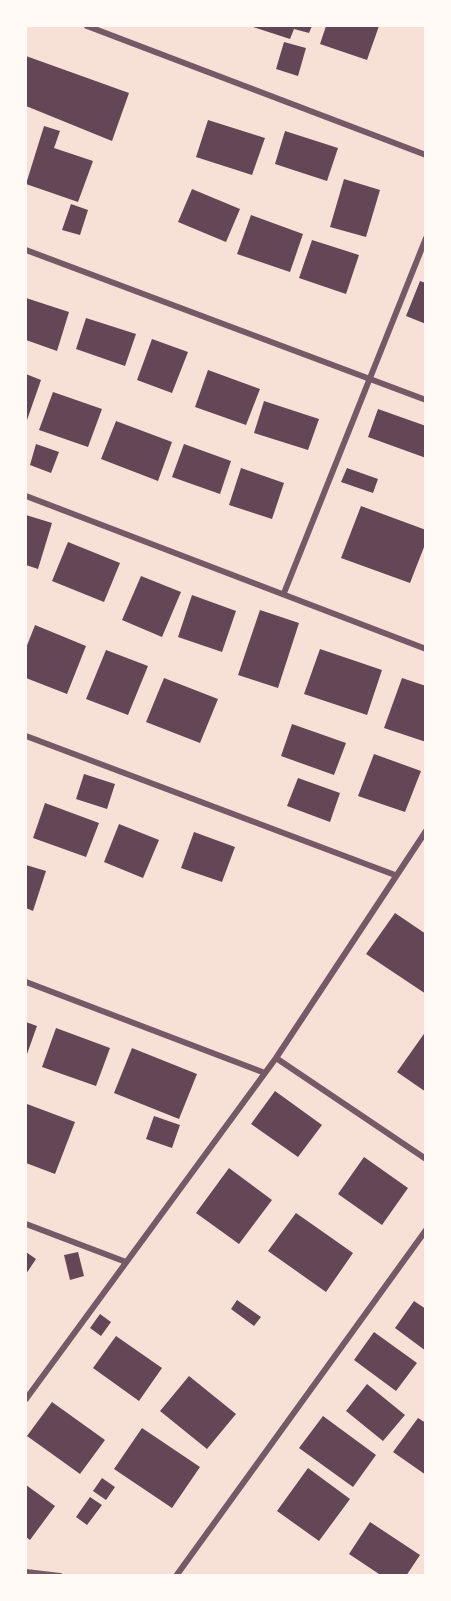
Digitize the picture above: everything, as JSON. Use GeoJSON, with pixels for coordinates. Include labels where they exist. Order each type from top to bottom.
{"type":"FeatureCollection","features":[{"type":"Feature","properties":{"kind":"street"},"geometry":{"type":"LineString","coordinates":[[87,26],[426,154]]}},
{"type":"Feature","properties":{"kind":"street"},"geometry":{"type":"LineString","coordinates":[[284,593],[426,238]]}},
{"type":"Feature","properties":{"kind":"street"},"geometry":{"type":"LineString","coordinates":[[26,250],[426,400]]}},
{"type":"Feature","properties":{"kind":"street"},"geometry":{"type":"LineString","coordinates":[[26,496],[426,649]]}},
{"type":"Feature","properties":{"kind":"street"},"geometry":{"type":"LineString","coordinates":[[26,736],[395,875]]}},
{"type":"Feature","properties":{"kind":"street"},"geometry":{"type":"LineString","coordinates":[[26,1399],[276,1058],[426,831]]}},
{"type":"Feature","properties":{"kind":"street"},"geometry":{"type":"LineString","coordinates":[[26,982],[265,1073]]}},
{"type":"Feature","properties":{"kind":"street"},"geometry":{"type":"LineString","coordinates":[[276,1058],[426,1159]]}},
{"type":"Feature","properties":{"kind":"street"},"geometry":{"type":"LineString","coordinates":[[26,1224],[126,1262]]}},
{"type":"Feature","properties":{"kind":"street"},"geometry":{"type":"LineString","coordinates":[[176,1575],[426,1230]]}},
{"type":"Feature","properties":{"kind":"street"},"geometry":{"type":"LineString","coordinates":[[26,1572],[60,1575]]}},
{"type":"Feature","properties":{"kind":"building"},"geometry":{"type":"Polygon","coordinates":[[[250,26],[312,26],[309,33],[294,29],[290,39],[250,26]]]}},
{"type":"Feature","properties":{"kind":"building"},"geometry":{"type":"Polygon","coordinates":[[[326,26],[379,26],[367,60],[320,44],[326,26]]]}},
{"type":"Feature","properties":{"kind":"building"},"geometry":{"type":"Polygon","coordinates":[[[284,42],[306,48],[298,76],[276,69],[284,42]]]}},
{"type":"Feature","properties":{"kind":"building"},"geometry":{"type":"Polygon","coordinates":[[[26,56],[129,93],[112,141],[26,106],[26,56]]]}},
{"type":"Feature","properties":{"kind":"building"},"geometry":{"type":"Polygon","coordinates":[[[208,120],[265,138],[252,175],[196,157],[208,120]]]}},
{"type":"Feature","properties":{"kind":"building"},"geometry":{"type":"Polygon","coordinates":[[[44,126],[60,131],[54,148],[93,161],[78,202],[26,184],[44,126]]]}},
{"type":"Feature","properties":{"kind":"building"},"geometry":{"type":"Polygon","coordinates":[[[285,131],[338,148],[327,181],[275,164],[285,131]]]}},
{"type":"Feature","properties":{"kind":"building"},"geometry":{"type":"Polygon","coordinates":[[[344,179],[380,190],[366,237],[330,227],[344,179]]]}},
{"type":"Feature","properties":{"kind":"building"},"geometry":{"type":"Polygon","coordinates":[[[192,189],[240,209],[226,242],[178,222],[192,189]]]}},
{"type":"Feature","properties":{"kind":"building"},"geometry":{"type":"Polygon","coordinates":[[[71,204],[88,210],[80,235],[62,230],[71,204]]]}},
{"type":"Feature","properties":{"kind":"building"},"geometry":{"type":"Polygon","coordinates":[[[251,215],[303,234],[290,272],[237,254],[251,215]]]}},
{"type":"Feature","properties":{"kind":"building"},"geometry":{"type":"Polygon","coordinates":[[[312,240],[359,255],[346,294],[299,278],[312,240]]]}},
{"type":"Feature","properties":{"kind":"building"},"geometry":{"type":"Polygon","coordinates":[[[420,281],[426,283],[426,324],[406,316],[420,281]]]}},
{"type":"Feature","properties":{"kind":"building"},"geometry":{"type":"Polygon","coordinates":[[[26,298],[69,312],[57,351],[26,340],[26,298]]]}},
{"type":"Feature","properties":{"kind":"building"},"geometry":{"type":"Polygon","coordinates":[[[86,318],[136,334],[125,366],[76,349],[86,318]]]}},
{"type":"Feature","properties":{"kind":"building"},"geometry":{"type":"Polygon","coordinates":[[[152,339],[188,352],[172,393],[137,380],[152,339]]]}},
{"type":"Feature","properties":{"kind":"building"},"geometry":{"type":"Polygon","coordinates":[[[208,370],[260,389],[246,425],[195,407],[208,370]]]}},
{"type":"Feature","properties":{"kind":"building"},"geometry":{"type":"Polygon","coordinates":[[[26,374],[41,380],[26,423],[26,374]]]}},
{"type":"Feature","properties":{"kind":"building"},"geometry":{"type":"Polygon","coordinates":[[[53,392],[102,409],[88,447],[39,430],[53,392]]]}},
{"type":"Feature","properties":{"kind":"building"},"geometry":{"type":"Polygon","coordinates":[[[264,401],[319,419],[308,450],[254,433],[264,401]]]}},
{"type":"Feature","properties":{"kind":"building"},"geometry":{"type":"Polygon","coordinates":[[[378,409],[426,426],[426,458],[368,437],[378,409]]]}},
{"type":"Feature","properties":{"kind":"building"},"geometry":{"type":"Polygon","coordinates":[[[116,421],[172,442],[158,481],[101,459],[116,421]]]}},
{"type":"Feature","properties":{"kind":"building"},"geometry":{"type":"Polygon","coordinates":[[[36,444],[59,452],[51,473],[30,465],[36,444]]]}},
{"type":"Feature","properties":{"kind":"building"},"geometry":{"type":"Polygon","coordinates":[[[184,444],[231,461],[220,494],[172,477],[184,444]]]}},
{"type":"Feature","properties":{"kind":"building"},"geometry":{"type":"Polygon","coordinates":[[[241,468],[284,483],[272,519],[229,505],[241,468]]]}},
{"type":"Feature","properties":{"kind":"building"},"geometry":{"type":"Polygon","coordinates":[[[347,468],[378,479],[373,493],[341,482],[347,468]]]}},
{"type":"Feature","properties":{"kind":"building"},"geometry":{"type":"Polygon","coordinates":[[[361,506],[426,530],[426,542],[410,583],[341,558],[361,506]]]}},
{"type":"Feature","properties":{"kind":"building"},"geometry":{"type":"Polygon","coordinates":[[[26,515],[52,523],[38,569],[26,565],[26,515]]]}},
{"type":"Feature","properties":{"kind":"building"},"geometry":{"type":"Polygon","coordinates":[[[68,542],[120,563],[104,602],[52,581],[68,542]]]}},
{"type":"Feature","properties":{"kind":"building"},"geometry":{"type":"Polygon","coordinates":[[[141,576],[181,592],[162,637],[122,620],[141,576]]]}},
{"type":"Feature","properties":{"kind":"building"},"geometry":{"type":"Polygon","coordinates":[[[192,595],[236,611],[222,652],[178,637],[192,595]]]}},
{"type":"Feature","properties":{"kind":"building"},"geometry":{"type":"Polygon","coordinates":[[[260,610],[299,623],[278,688],[238,675],[260,610]]]}},
{"type":"Feature","properties":{"kind":"building"},"geometry":{"type":"Polygon","coordinates":[[[35,625],[86,646],[67,694],[26,678],[26,648],[35,625]]]}},
{"type":"Feature","properties":{"kind":"building"},"geometry":{"type":"Polygon","coordinates":[[[320,649],[382,670],[367,715],[304,694],[320,649]]]}},
{"type":"Feature","properties":{"kind":"building"},"geometry":{"type":"Polygon","coordinates":[[[106,650],[148,666],[128,715],[86,699],[106,650]]]}},
{"type":"Feature","properties":{"kind":"building"},"geometry":{"type":"Polygon","coordinates":[[[164,678],[218,699],[200,743],[146,722],[164,678]]]}},
{"type":"Feature","properties":{"kind":"building"},"geometry":{"type":"Polygon","coordinates":[[[402,678],[426,686],[426,742],[384,728],[402,678]]]}},
{"type":"Feature","properties":{"kind":"building"},"geometry":{"type":"Polygon","coordinates":[[[292,724],[346,743],[334,775],[281,756],[292,724]]]}},
{"type":"Feature","properties":{"kind":"building"},"geometry":{"type":"Polygon","coordinates":[[[374,754],[421,771],[405,812],[358,796],[374,754]]]}},
{"type":"Feature","properties":{"kind":"building"},"geometry":{"type":"Polygon","coordinates":[[[84,774],[115,784],[107,809],[76,799],[84,774]]]}},
{"type":"Feature","properties":{"kind":"building"},"geometry":{"type":"Polygon","coordinates":[[[298,778],[340,793],[330,822],[287,806],[298,778]]]}},
{"type":"Feature","properties":{"kind":"building"},"geometry":{"type":"Polygon","coordinates":[[[45,803],[99,823],[86,857],[33,838],[45,803]]]}},
{"type":"Feature","properties":{"kind":"building"},"geometry":{"type":"Polygon","coordinates":[[[119,824],[159,840],[143,878],[104,862],[119,824]]]}},
{"type":"Feature","properties":{"kind":"building"},"geometry":{"type":"Polygon","coordinates":[[[194,832],[235,847],[222,882],[181,868],[194,832]]]}},
{"type":"Feature","properties":{"kind":"building"},"geometry":{"type":"Polygon","coordinates":[[[26,865],[46,871],[33,911],[26,908],[26,865]]]}},
{"type":"Feature","properties":{"kind":"building"},"geometry":{"type":"Polygon","coordinates":[[[395,913],[426,934],[426,994],[366,954],[395,913]]]}},
{"type":"Feature","properties":{"kind":"building"},"geometry":{"type":"Polygon","coordinates":[[[26,1022],[37,1026],[26,1057],[26,1022]]]}},
{"type":"Feature","properties":{"kind":"building"},"geometry":{"type":"Polygon","coordinates":[[[56,1028],[110,1048],[96,1086],[42,1067],[56,1028]]]}},
{"type":"Feature","properties":{"kind":"building"},"geometry":{"type":"Polygon","coordinates":[[[426,1031],[426,1092],[397,1072],[426,1031]]]}},
{"type":"Feature","properties":{"kind":"building"},"geometry":{"type":"Polygon","coordinates":[[[132,1048],[197,1074],[179,1119],[114,1093],[132,1048]]]}},
{"type":"Feature","properties":{"kind":"building"},"geometry":{"type":"Polygon","coordinates":[[[275,1091],[322,1125],[298,1157],[251,1124],[275,1091]]]}},
{"type":"Feature","properties":{"kind":"building"},"geometry":{"type":"Polygon","coordinates":[[[27,1104],[75,1122],[55,1174],[26,1163],[27,1104]]]}},
{"type":"Feature","properties":{"kind":"building"},"geometry":{"type":"Polygon","coordinates":[[[154,1116],[180,1125],[172,1148],[146,1139],[154,1116]]]}},
{"type":"Feature","properties":{"kind":"building"},"geometry":{"type":"Polygon","coordinates":[[[364,1157],[408,1188],[382,1225],[338,1194],[364,1157]]]}},
{"type":"Feature","properties":{"kind":"building"},"geometry":{"type":"Polygon","coordinates":[[[229,1168],[272,1200],[239,1244],[196,1213],[229,1168]]]}},
{"type":"Feature","properties":{"kind":"building"},"geometry":{"type":"Polygon","coordinates":[[[296,1213],[353,1253],[326,1292],[268,1251],[296,1213]]]}},
{"type":"Feature","properties":{"kind":"building"},"geometry":{"type":"Polygon","coordinates":[[[26,1252],[36,1259],[26,1274],[26,1252]]]}},
{"type":"Feature","properties":{"kind":"building"},"geometry":{"type":"Polygon","coordinates":[[[78,1252],[84,1276],[70,1280],[64,1255],[78,1252]]]}},
{"type":"Feature","properties":{"kind":"building"},"geometry":{"type":"Polygon","coordinates":[[[237,1300],[261,1317],[254,1326],[231,1309],[237,1300]]]}},
{"type":"Feature","properties":{"kind":"building"},"geometry":{"type":"Polygon","coordinates":[[[414,1301],[426,1309],[426,1351],[395,1328],[414,1301]]]}},
{"type":"Feature","properties":{"kind":"building"},"geometry":{"type":"Polygon","coordinates":[[[100,1314],[111,1322],[101,1336],[90,1328],[100,1314]]]}},
{"type":"Feature","properties":{"kind":"building"},"geometry":{"type":"Polygon","coordinates":[[[374,1332],[417,1363],[396,1391],[354,1360],[374,1332]]]}},
{"type":"Feature","properties":{"kind":"building"},"geometry":{"type":"Polygon","coordinates":[[[116,1336],[162,1368],[139,1401],[93,1368],[116,1336]]]}},
{"type":"Feature","properties":{"kind":"building"},"geometry":{"type":"Polygon","coordinates":[[[189,1376],[236,1414],[207,1449],[160,1411],[189,1376]]]}},
{"type":"Feature","properties":{"kind":"building"},"geometry":{"type":"Polygon","coordinates":[[[367,1384],[405,1415],[383,1441],[346,1411],[367,1384]]]}},
{"type":"Feature","properties":{"kind":"building"},"geometry":{"type":"Polygon","coordinates":[[[52,1402],[105,1440],[80,1474],[27,1436],[52,1402]]]}},
{"type":"Feature","properties":{"kind":"building"},"geometry":{"type":"Polygon","coordinates":[[[323,1416],[376,1455],[353,1487],[299,1448],[323,1416]]]}},
{"type":"Feature","properties":{"kind":"building"},"geometry":{"type":"Polygon","coordinates":[[[418,1418],[426,1423],[426,1475],[393,1452],[418,1418]]]}},
{"type":"Feature","properties":{"kind":"building"},"geometry":{"type":"Polygon","coordinates":[[[142,1428],[200,1467],[172,1508],[114,1469],[142,1428]]]}},
{"type":"Feature","properties":{"kind":"building"},"geometry":{"type":"Polygon","coordinates":[[[308,1468],[350,1499],[319,1541],[277,1511],[308,1468]]]}},
{"type":"Feature","properties":{"kind":"building"},"geometry":{"type":"Polygon","coordinates":[[[102,1478],[115,1487],[106,1500],[93,1491],[102,1478]]]}},
{"type":"Feature","properties":{"kind":"building"},"geometry":{"type":"Polygon","coordinates":[[[26,1485],[55,1506],[30,1540],[26,1537],[26,1485]]]}},
{"type":"Feature","properties":{"kind":"building"},"geometry":{"type":"Polygon","coordinates":[[[90,1497],[102,1505],[87,1525],[76,1517],[90,1497]]]}},
{"type":"Feature","properties":{"kind":"building"},"geometry":{"type":"Polygon","coordinates":[[[370,1522],[420,1555],[406,1576],[382,1576],[349,1554],[370,1522]]]}}]}
